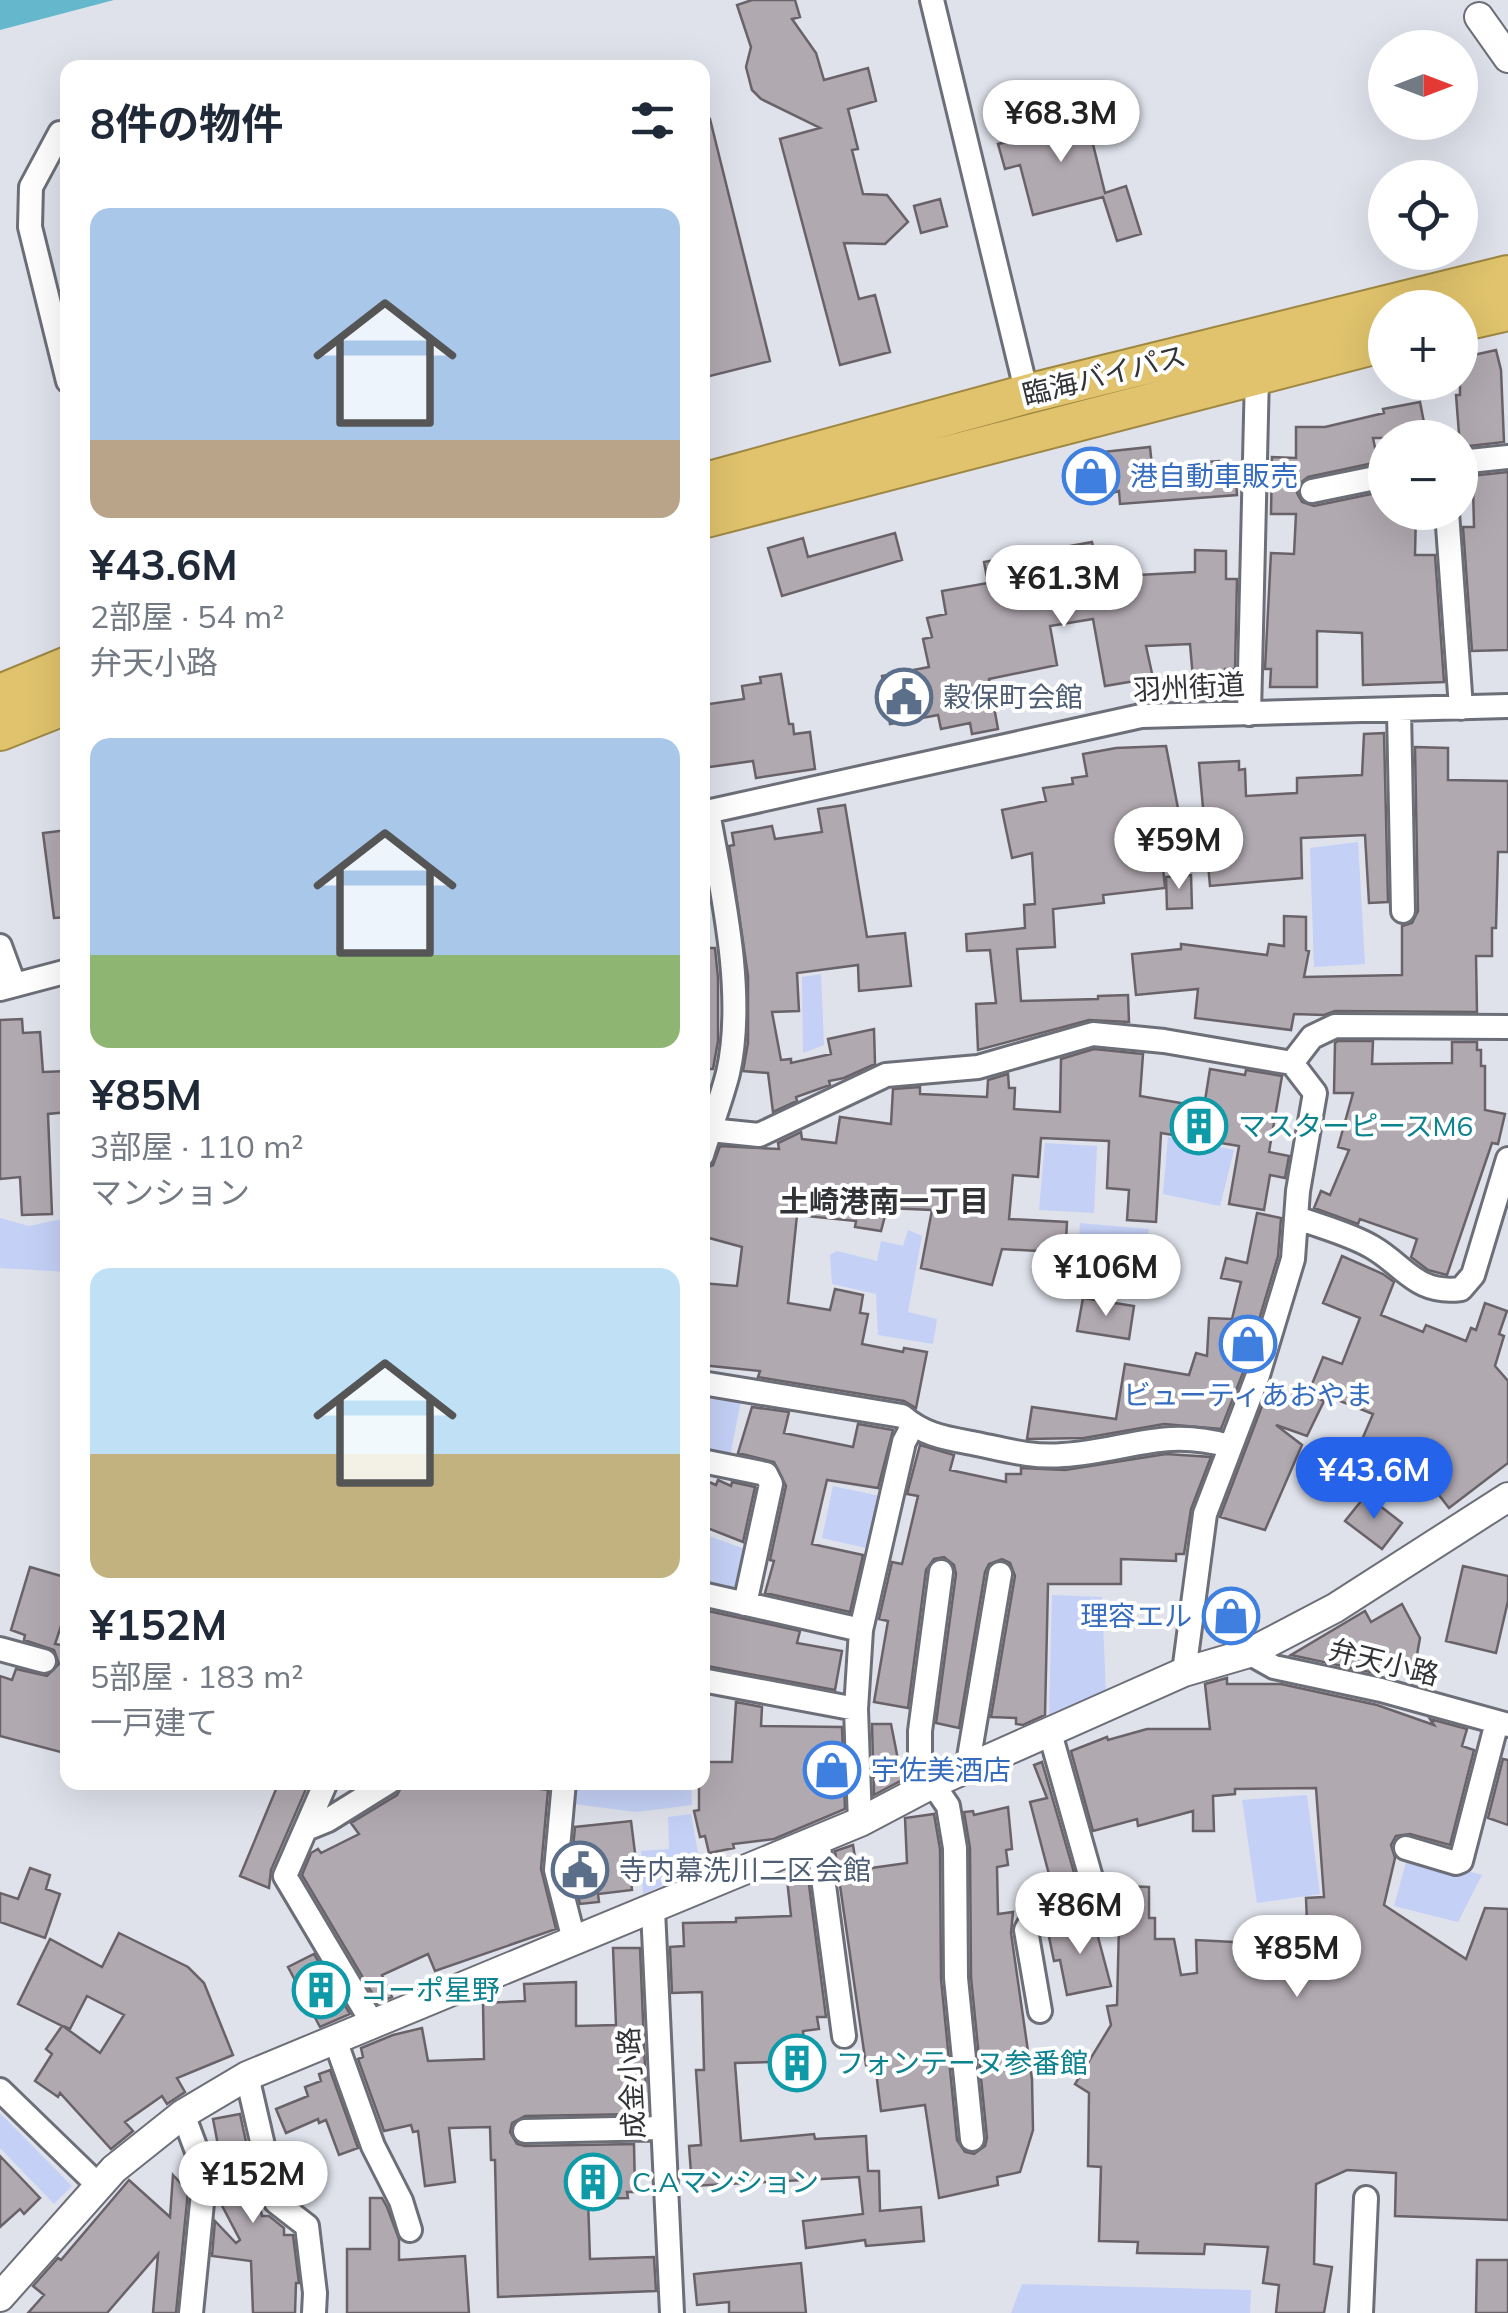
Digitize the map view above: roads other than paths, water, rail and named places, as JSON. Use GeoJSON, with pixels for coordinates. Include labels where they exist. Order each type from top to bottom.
{"type":"FeatureCollection","features":[{"type":"Feature","properties":{"kind":"highway","name":"臨海バイパス"},"geometry":{"type":"LineString","coordinates":[[710,481],[1027,394],[1508,275]]}},
{"type":"Feature","properties":{"kind":"highway"},"geometry":{"type":"LineString","coordinates":[[1478,318],[1508,311]]}},
{"type":"Feature","properties":{"kind":"highway","name":"臨海バイパス"},"geometry":{"type":"LineString","coordinates":[[710,517],[1368,346]]}},
{"type":"Feature","properties":{"kind":"highway"},"geometry":{"type":"LineString","coordinates":[[0,694],[60,669]]}},
{"type":"Feature","properties":{"kind":"highway"},"geometry":{"type":"LineString","coordinates":[[0,731],[60,707]]}},
{"type":"Feature","properties":{"kind":"street"},"geometry":{"type":"LineString","coordinates":[[932,0],[1027,394]]}},
{"type":"Feature","properties":{"kind":"street"},"geometry":{"type":"LineString","coordinates":[[1479,17],[1508,58]]}},
{"type":"Feature","properties":{"kind":"street"},"geometry":{"type":"LineString","coordinates":[[60,133],[31,186],[30,227],[60,348]]}},
{"type":"Feature","properties":{"kind":"street"},"geometry":{"type":"LineString","coordinates":[[1250,714],[1257,374]]}},
{"type":"Feature","properties":{"kind":"street"},"geometry":{"type":"LineString","coordinates":[[1478,460],[1508,457]]}},
{"type":"Feature","properties":{"kind":"street"},"geometry":{"type":"LineString","coordinates":[[1312,491],[1368,479]]}},
{"type":"Feature","properties":{"kind":"street"},"geometry":{"type":"LineString","coordinates":[[1448,530],[1461,708]]}},
{"type":"Feature","properties":{"kind":"street","name":"羽州街道"},"geometry":{"type":"LineString","coordinates":[[710,811],[1141,716],[1508,706]]}},
{"type":"Feature","properties":{"kind":"street"},"geometry":{"type":"LineString","coordinates":[[1399,710],[1402,912]]}},
{"type":"Feature","properties":{"kind":"street"},"geometry":{"type":"LineString","coordinates":[[710,833],[732,948],[728,1071],[710,1130],[759,1135],[886,1075],[978,1067],[1093,1034],[1164,1041],[1292,1063],[1315,1092],[1288,1276],[1258,1375],[1205,1514],[1184,1672]]}},
{"type":"Feature","properties":{"kind":"street"},"geometry":{"type":"LineString","coordinates":[[0,946],[7,987],[60,973]]}},
{"type":"Feature","properties":{"kind":"street"},"geometry":{"type":"LineString","coordinates":[[1292,1063],[1312,1037],[1335,1026],[1508,1027]]}},
{"type":"Feature","properties":{"kind":"street"},"geometry":{"type":"LineString","coordinates":[[1298,1218],[1373,1247],[1404,1274],[1443,1291],[1462,1288],[1473,1275],[1508,1160]]}},
{"type":"Feature","properties":{"kind":"street"},"geometry":{"type":"LineString","coordinates":[[710,1384],[902,1416],[929,1434],[1030,1455],[1064,1455],[1166,1436],[1201,1438],[1230,1446]]}},
{"type":"Feature","properties":{"kind":"street"},"geometry":{"type":"LineString","coordinates":[[860,1822],[856,1710],[861,1630],[904,1442],[913,1425]]}},
{"type":"Feature","properties":{"kind":"street"},"geometry":{"type":"LineString","coordinates":[[710,1463],[766,1474],[771,1484],[745,1604]]}},
{"type":"Feature","properties":{"kind":"street"},"geometry":{"type":"LineString","coordinates":[[0,2297],[114,2169],[183,2114],[247,2076],[860,1822],[932,1784],[1184,1672],[1248,1653],[1335,1608],[1508,1497]]}},
{"type":"Feature","properties":{"kind":"street"},"geometry":{"type":"LineString","coordinates":[[941,1572],[920,1731],[920,1765],[948,1806],[955,1848],[956,1978],[972,2139]]}},
{"type":"Feature","properties":{"kind":"street"},"geometry":{"type":"LineString","coordinates":[[967,1768],[1000,1574]]}},
{"type":"Feature","properties":{"kind":"street"},"geometry":{"type":"LineString","coordinates":[[710,1596],[861,1630]]}},
{"type":"Feature","properties":{"kind":"street"},"geometry":{"type":"LineString","coordinates":[[0,1649],[44,1661]]}},
{"type":"Feature","properties":{"kind":"street","name":"弁天小路"},"geometry":{"type":"LineString","coordinates":[[1248,1653],[1274,1667],[1381,1690],[1502,1723]]}},
{"type":"Feature","properties":{"kind":"street"},"geometry":{"type":"LineString","coordinates":[[710,1682],[856,1710]]}},
{"type":"Feature","properties":{"kind":"street"},"geometry":{"type":"LineString","coordinates":[[1406,1848],[1460,1861],[1502,1723]]}},
{"type":"Feature","properties":{"kind":"street"},"geometry":{"type":"LineString","coordinates":[[1040,2011],[1026,1930],[1031,1920],[1089,1904],[1095,1892],[1050,1732]]}},
{"type":"Feature","properties":{"kind":"street"},"geometry":{"type":"LineString","coordinates":[[323,1790],[285,1876],[373,2024]]}},
{"type":"Feature","properties":{"kind":"street"},"geometry":{"type":"LineString","coordinates":[[306,1830],[375,1790]]}},
{"type":"Feature","properties":{"kind":"street"},"geometry":{"type":"LineString","coordinates":[[563,1790],[556,1870],[574,1940]]}},
{"type":"Feature","properties":{"kind":"street"},"geometry":{"type":"LineString","coordinates":[[818,1840],[844,2036]]}},
{"type":"Feature","properties":{"kind":"street","name":"成金小路"},"geometry":{"type":"LineString","coordinates":[[653,1910],[672,2313]]}},
{"type":"Feature","properties":{"kind":"street"},"geometry":{"type":"LineString","coordinates":[[335,2040],[373,2146],[401,2201],[410,2230]]}},
{"type":"Feature","properties":{"kind":"street"},"geometry":{"type":"LineString","coordinates":[[247,2076],[276,2202],[307,2226],[314,2313]]}},
{"type":"Feature","properties":{"kind":"street"},"geometry":{"type":"LineString","coordinates":[[0,2090],[99,2186]]}},
{"type":"Feature","properties":{"kind":"street"},"geometry":{"type":"LineString","coordinates":[[183,2114],[205,2173],[191,2313]]}},
{"type":"Feature","properties":{"kind":"street"},"geometry":{"type":"LineString","coordinates":[[524,2131],[663,2128]]}},
{"type":"Feature","properties":{"kind":"street"},"geometry":{"type":"LineString","coordinates":[[1361,2313],[1366,2198]]}},
{"type":"Feature","properties":{"kind":"place","name":"港自動車販売"},"geometry":{"type":"Point","coordinates":[1091,476]}},
{"type":"Feature","properties":{"kind":"place","name":"穀保町会館"},"geometry":{"type":"Point","coordinates":[904,697]}},
{"type":"Feature","properties":{"kind":"place","name":"マスターピースM6"},"geometry":{"type":"Point","coordinates":[1199,1126]}},
{"type":"Feature","properties":{"kind":"place","name":"ビューティあおやま"},"geometry":{"type":"Point","coordinates":[1248,1344]}},
{"type":"Feature","properties":{"kind":"place","name":"理容エル"},"geometry":{"type":"Point","coordinates":[1231,1616]}},
{"type":"Feature","properties":{"kind":"place","name":"宇佐美酒店"},"geometry":{"type":"Point","coordinates":[832,1770]}},
{"type":"Feature","properties":{"kind":"place","name":"寺内幕洗川二区会館"},"geometry":{"type":"Point","coordinates":[580,1870]}},
{"type":"Feature","properties":{"kind":"place","name":"コーポ星野"},"geometry":{"type":"Point","coordinates":[321,1990]}},
{"type":"Feature","properties":{"kind":"place","name":"フォンテーヌ参番館"},"geometry":{"type":"Point","coordinates":[797,2063]}},
{"type":"Feature","properties":{"kind":"place","name":"C.Aマンション"},"geometry":{"type":"Point","coordinates":[593,2182]}},
{"type":"Feature","properties":{"kind":"district","name":"土崎港南一丁目"},"geometry":{"type":"Point","coordinates":[884,1202]}}]}
